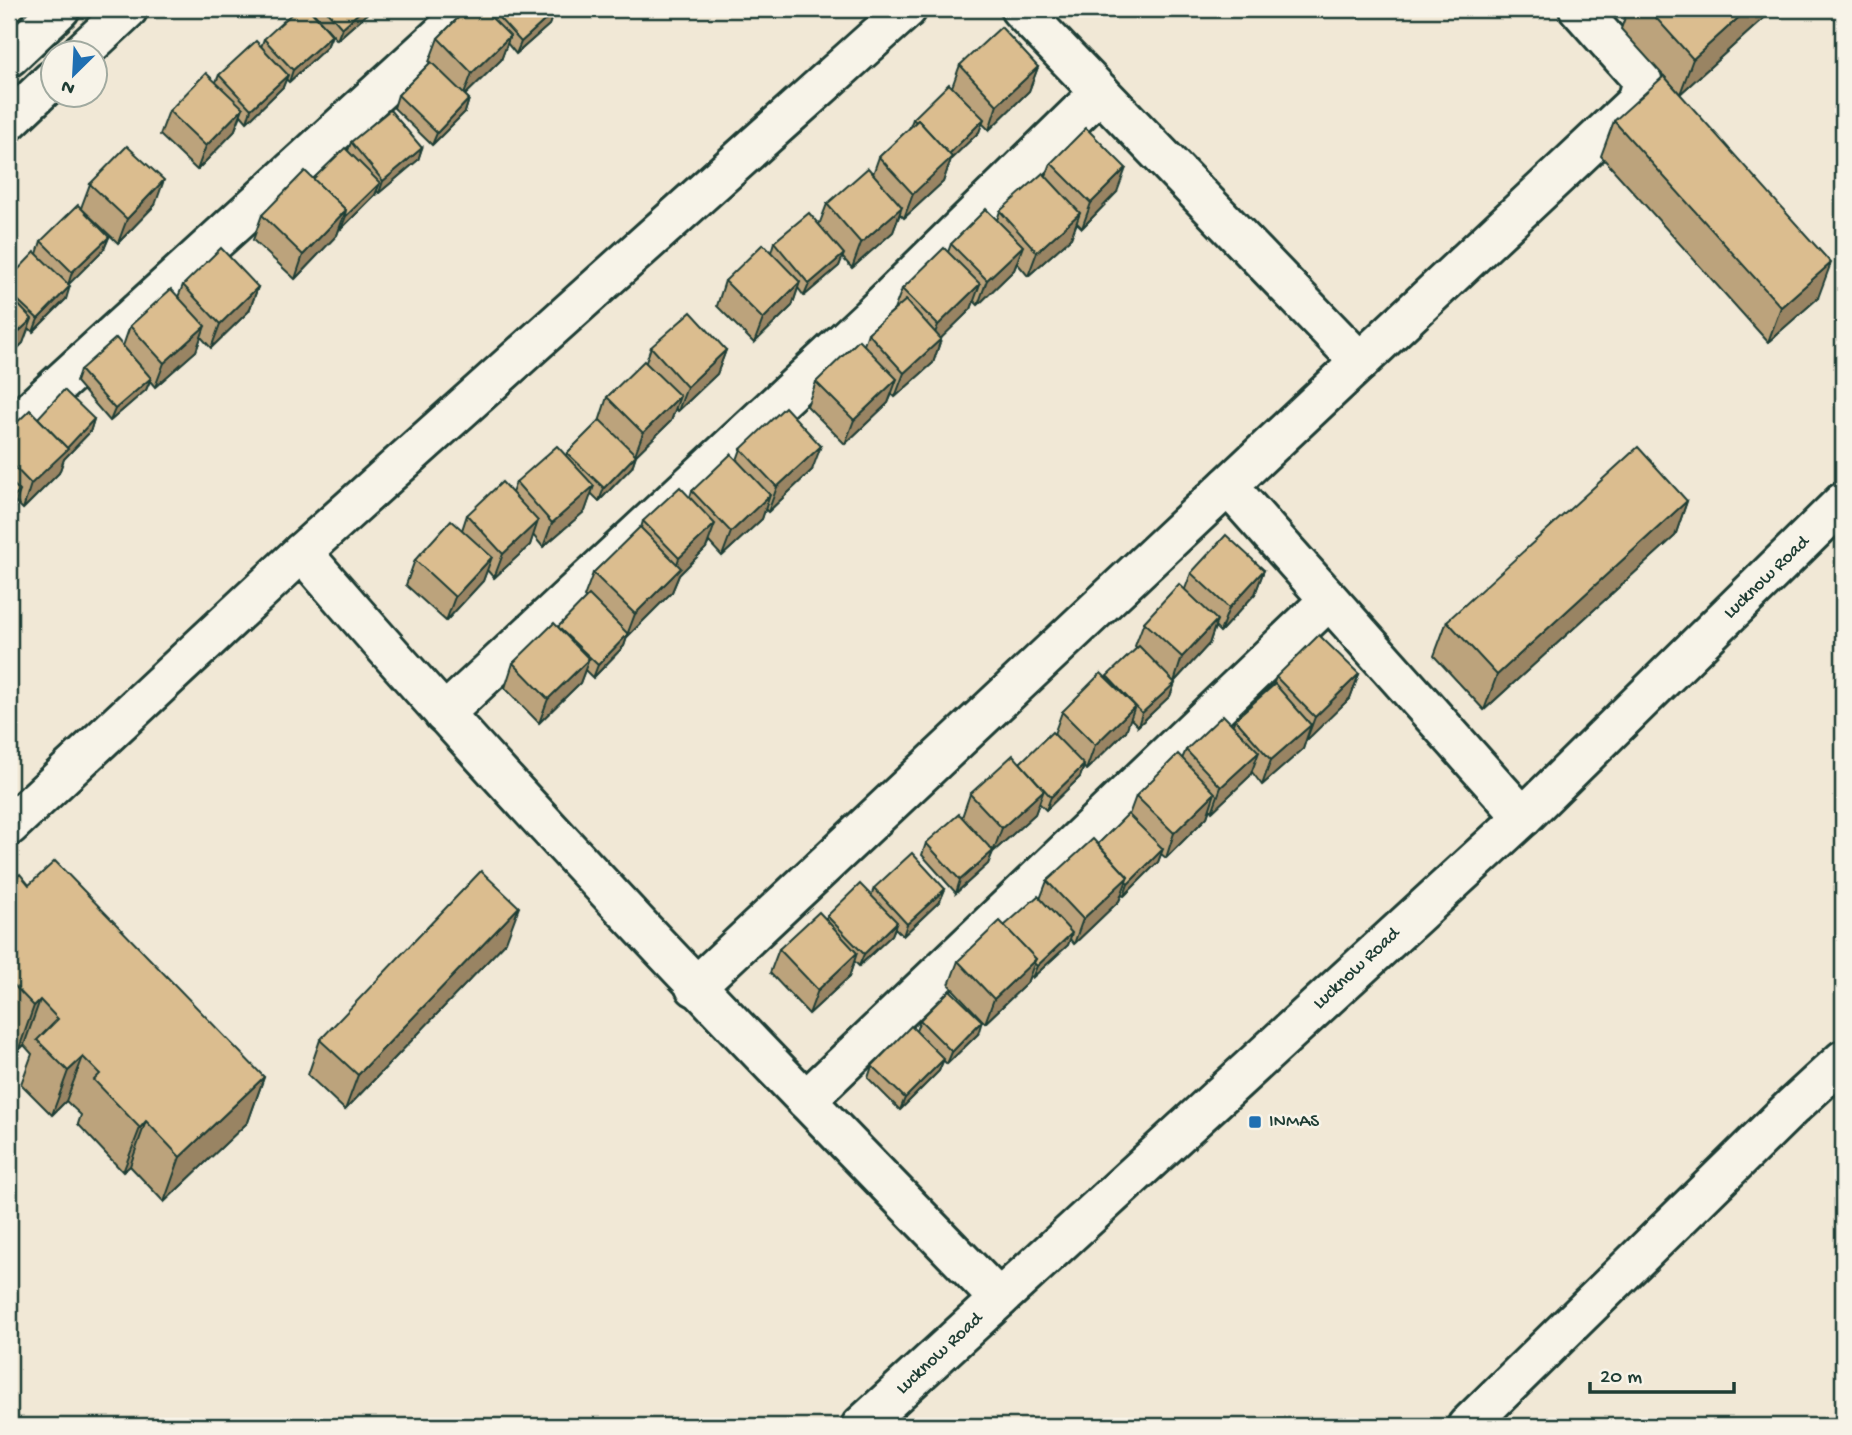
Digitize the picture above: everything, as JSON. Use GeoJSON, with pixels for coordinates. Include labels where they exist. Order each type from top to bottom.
{"type":"FeatureCollection","features":[{"type":"Feature","properties":{"kind":"street"},"geometry":{"type":"LineString","coordinates":[[9,57],[60,9]]}},
{"type":"Feature","properties":{"kind":"street"},"geometry":{"type":"LineString","coordinates":[[97,38],[128,9]]}},
{"type":"Feature","properties":{"kind":"street"},"geometry":{"type":"LineString","coordinates":[[9,430],[469,9]]}},
{"type":"Feature","properties":{"kind":"street"},"geometry":{"type":"LineString","coordinates":[[9,826],[302,552],[907,9]]}},
{"type":"Feature","properties":{"kind":"street"},"geometry":{"type":"LineString","coordinates":[[1020,9],[1360,362]]}},
{"type":"Feature","properties":{"kind":"street"},"geometry":{"type":"LineString","coordinates":[[695,987],[1636,102],[1641,92],[1642,80],[1582,10]]}},
{"type":"Feature","properties":{"kind":"street"},"geometry":{"type":"LineString","coordinates":[[444,713],[879,309],[1100,92]]}},
{"type":"Feature","properties":{"kind":"street"},"geometry":{"type":"LineString","coordinates":[[9,121],[38,93]]}},
{"type":"Feature","properties":{"kind":"street"},"geometry":{"type":"LineString","coordinates":[[1228,486],[1523,817]]}},
{"type":"Feature","properties":{"kind":"street","name":"Lucknow Road"},"geometry":{"type":"LineString","coordinates":[[861,1426],[1523,817],[1839,516]]}},
{"type":"Feature","properties":{"kind":"street"},"geometry":{"type":"LineString","coordinates":[[302,552],[444,713],[695,987],[999,1299]]}},
{"type":"Feature","properties":{"kind":"street"},"geometry":{"type":"LineString","coordinates":[[806,1100],[1329,600]]}},
{"type":"Feature","properties":{"kind":"street"},"geometry":{"type":"LineString","coordinates":[[1466,1426],[1791,1107],[1843,1060]]}},
{"type":"Feature","properties":{"kind":"building"},"geometry":{"type":"Polygon","coordinates":[[[297,9],[309,9],[332,35],[293,70],[264,39],[297,9]]]}},
{"type":"Feature","properties":{"kind":"building"},"geometry":{"type":"Polygon","coordinates":[[[325,9],[363,9],[342,28],[325,9]]]}},
{"type":"Feature","properties":{"kind":"building"},"geometry":{"type":"Polygon","coordinates":[[[467,9],[483,9],[510,36],[472,73],[438,38],[467,9]]]}},
{"type":"Feature","properties":{"kind":"building"},"geometry":{"type":"Polygon","coordinates":[[[491,9],[551,9],[554,12],[521,42],[491,9]]]}},
{"type":"Feature","properties":{"kind":"building"},"geometry":{"type":"Polygon","coordinates":[[[1648,9],[1748,9],[1693,59],[1648,9]]]}},
{"type":"Feature","properties":{"kind":"building"},"geometry":{"type":"Polygon","coordinates":[[[1001,27],[1038,67],[997,105],[960,65],[1001,27]]]}},
{"type":"Feature","properties":{"kind":"building"},"geometry":{"type":"Polygon","coordinates":[[[256,41],[288,75],[251,109],[219,75],[256,41]]]}},
{"type":"Feature","properties":{"kind":"building"},"geometry":{"type":"Polygon","coordinates":[[[431,62],[469,99],[437,133],[398,95],[431,62]]]}},
{"type":"Feature","properties":{"kind":"building"},"geometry":{"type":"Polygon","coordinates":[[[206,73],[243,108],[206,146],[169,111],[206,73]]]}},
{"type":"Feature","properties":{"kind":"building"},"geometry":{"type":"Polygon","coordinates":[[[1664,76],[1831,263],[1781,307],[1614,121],[1664,76]]]}},
{"type":"Feature","properties":{"kind":"building"},"geometry":{"type":"Polygon","coordinates":[[[949,84],[984,119],[949,154],[918,120],[916,122],[913,119],[949,84]]]}},
{"type":"Feature","properties":{"kind":"building"},"geometry":{"type":"Polygon","coordinates":[[[390,110],[422,148],[383,181],[351,142],[390,110]]]}},
{"type":"Feature","properties":{"kind":"building"},"geometry":{"type":"Polygon","coordinates":[[[918,120],[952,157],[913,194],[879,157],[918,120]]]}},
{"type":"Feature","properties":{"kind":"building"},"geometry":{"type":"Polygon","coordinates":[[[1086,128],[1126,168],[1091,203],[1051,163],[1086,128]]]}},
{"type":"Feature","properties":{"kind":"building"},"geometry":{"type":"Polygon","coordinates":[[[127,146],[164,180],[127,219],[90,184],[127,146]]]}},
{"type":"Feature","properties":{"kind":"building"},"geometry":{"type":"Polygon","coordinates":[[[345,148],[380,183],[346,216],[346,210],[313,179],[345,148]]]}},
{"type":"Feature","properties":{"kind":"building"},"geometry":{"type":"Polygon","coordinates":[[[868,168],[902,207],[861,243],[827,204],[868,168]]]}},
{"type":"Feature","properties":{"kind":"building"},"geometry":{"type":"Polygon","coordinates":[[[305,171],[346,210],[303,255],[262,215],[305,171]]]}},
{"type":"Feature","properties":{"kind":"building"},"geometry":{"type":"Polygon","coordinates":[[[1043,173],[1080,213],[1037,252],[1000,211],[1043,173]]]}},
{"type":"Feature","properties":{"kind":"building"},"geometry":{"type":"Polygon","coordinates":[[[78,205],[109,237],[72,272],[41,241],[78,205]]]}},
{"type":"Feature","properties":{"kind":"building"},"geometry":{"type":"Polygon","coordinates":[[[986,209],[1023,246],[987,280],[951,244],[986,209]]]}},
{"type":"Feature","properties":{"kind":"building"},"geometry":{"type":"Polygon","coordinates":[[[809,213],[844,254],[809,284],[774,242],[809,213]]]}},
{"type":"Feature","properties":{"kind":"building"},"geometry":{"type":"Polygon","coordinates":[[[763,244],[800,282],[763,319],[725,281],[763,244]]]}},
{"type":"Feature","properties":{"kind":"building"},"geometry":{"type":"Polygon","coordinates":[[[221,248],[258,287],[220,324],[183,285],[221,248]]]}},
{"type":"Feature","properties":{"kind":"building"},"geometry":{"type":"Polygon","coordinates":[[[944,248],[980,284],[938,325],[902,289],[944,248]]]}},
{"type":"Feature","properties":{"kind":"building"},"geometry":{"type":"Polygon","coordinates":[[[35,252],[70,286],[38,319],[9,292],[9,279],[35,252]]]}},
{"type":"Feature","properties":{"kind":"building"},"geometry":{"type":"Polygon","coordinates":[[[171,289],[205,326],[164,363],[130,326],[171,289]]]}},
{"type":"Feature","properties":{"kind":"building"},"geometry":{"type":"Polygon","coordinates":[[[9,295],[32,319],[9,341],[9,295]]]}},
{"type":"Feature","properties":{"kind":"building"},"geometry":{"type":"Polygon","coordinates":[[[906,300],[941,339],[904,373],[868,333],[906,300]]]}},
{"type":"Feature","properties":{"kind":"building"},"geometry":{"type":"Polygon","coordinates":[[[691,312],[726,350],[687,387],[651,347],[691,312]]]}},
{"type":"Feature","properties":{"kind":"building"},"geometry":{"type":"Polygon","coordinates":[[[116,338],[151,378],[115,409],[80,370],[116,338]]]}},
{"type":"Feature","properties":{"kind":"building"},"geometry":{"type":"Polygon","coordinates":[[[859,340],[897,379],[854,420],[816,382],[859,340]]]}},
{"type":"Feature","properties":{"kind":"building"},"geometry":{"type":"Polygon","coordinates":[[[644,361],[680,396],[643,433],[607,397],[644,361]]]}},
{"type":"Feature","properties":{"kind":"building"},"geometry":{"type":"Polygon","coordinates":[[[64,390],[94,419],[67,448],[38,418],[64,390]]]}},
{"type":"Feature","properties":{"kind":"building"},"geometry":{"type":"Polygon","coordinates":[[[785,407],[821,446],[777,487],[741,449],[785,407]]]}},
{"type":"Feature","properties":{"kind":"building"},"geometry":{"type":"Polygon","coordinates":[[[30,410],[68,449],[31,484],[9,461],[9,430],[30,410]]]}},
{"type":"Feature","properties":{"kind":"building"},"geometry":{"type":"Polygon","coordinates":[[[600,420],[636,455],[604,488],[567,453],[600,420]]]}},
{"type":"Feature","properties":{"kind":"building"},"geometry":{"type":"Polygon","coordinates":[[[557,446],[594,486],[552,523],[516,482],[557,446]]]}},
{"type":"Feature","properties":{"kind":"building"},"geometry":{"type":"Polygon","coordinates":[[[1638,447],[1687,501],[1497,675],[1447,621],[1638,447]]]}},
{"type":"Feature","properties":{"kind":"building"},"geometry":{"type":"Polygon","coordinates":[[[731,454],[770,495],[731,532],[692,491],[731,454]]]}},
{"type":"Feature","properties":{"kind":"building"},"geometry":{"type":"Polygon","coordinates":[[[9,480],[20,491],[9,502],[9,480]]]}},
{"type":"Feature","properties":{"kind":"building"},"geometry":{"type":"Polygon","coordinates":[[[502,482],[538,521],[503,554],[467,515],[502,482]]]}},
{"type":"Feature","properties":{"kind":"building"},"geometry":{"type":"Polygon","coordinates":[[[680,487],[715,524],[679,558],[643,521],[680,487]]]}},
{"type":"Feature","properties":{"kind":"building"},"geometry":{"type":"Polygon","coordinates":[[[451,520],[492,557],[455,597],[415,560],[451,520]]]}},
{"type":"Feature","properties":{"kind":"building"},"geometry":{"type":"Polygon","coordinates":[[[640,527],[681,568],[635,614],[593,573],[640,527]]]}},
{"type":"Feature","properties":{"kind":"building"},"geometry":{"type":"Polygon","coordinates":[[[1226,535],[1264,570],[1229,608],[1191,573],[1226,535]]]}},
{"type":"Feature","properties":{"kind":"building"},"geometry":{"type":"Polygon","coordinates":[[[1179,584],[1217,620],[1182,657],[1144,622],[1179,584]]]}},
{"type":"Feature","properties":{"kind":"building"},"geometry":{"type":"Polygon","coordinates":[[[589,595],[628,634],[598,665],[558,627],[589,595]]]}},
{"type":"Feature","properties":{"kind":"building"},"geometry":{"type":"Polygon","coordinates":[[[554,623],[589,659],[548,699],[513,663],[554,623]]]}},
{"type":"Feature","properties":{"kind":"building"},"geometry":{"type":"Polygon","coordinates":[[[1319,635],[1359,674],[1315,717],[1276,677],[1319,635]]]}},
{"type":"Feature","properties":{"kind":"building"},"geometry":{"type":"Polygon","coordinates":[[[1139,646],[1175,683],[1142,713],[1107,676],[1139,646]]]}},
{"type":"Feature","properties":{"kind":"building"},"geometry":{"type":"Polygon","coordinates":[[[1101,673],[1135,706],[1095,745],[1062,712],[1101,673]]]}},
{"type":"Feature","properties":{"kind":"building"},"geometry":{"type":"Polygon","coordinates":[[[1275,684],[1311,725],[1271,760],[1235,719],[1275,684]]]}},
{"type":"Feature","properties":{"kind":"building"},"geometry":{"type":"Polygon","coordinates":[[[1223,715],[1259,752],[1221,787],[1186,750],[1223,715]]]}},
{"type":"Feature","properties":{"kind":"building"},"geometry":{"type":"Polygon","coordinates":[[[1052,732],[1084,765],[1051,797],[1020,763],[1052,732]]]}},
{"type":"Feature","properties":{"kind":"building"},"geometry":{"type":"Polygon","coordinates":[[[1178,754],[1215,793],[1174,833],[1136,796],[1178,754]]]}},
{"type":"Feature","properties":{"kind":"building"},"geometry":{"type":"Polygon","coordinates":[[[1013,755],[1044,790],[1002,828],[970,794],[1013,755]]]}},
{"type":"Feature","properties":{"kind":"building"},"geometry":{"type":"Polygon","coordinates":[[[959,814],[993,851],[960,880],[926,843],[959,814]]]}},
{"type":"Feature","properties":{"kind":"building"},"geometry":{"type":"Polygon","coordinates":[[[1128,814],[1163,849],[1128,884],[1128,877],[1098,844],[1128,814]]]}},
{"type":"Feature","properties":{"kind":"building"},"geometry":{"type":"Polygon","coordinates":[[[1093,839],[1128,877],[1083,919],[1047,881],[1093,839]]]}},
{"type":"Feature","properties":{"kind":"building"},"geometry":{"type":"Polygon","coordinates":[[[912,853],[945,889],[907,924],[874,888],[912,853]]]}},
{"type":"Feature","properties":{"kind":"building"},"geometry":{"type":"Polygon","coordinates":[[[55,861],[264,1077],[180,1157],[146,1121],[140,1128],[94,1080],[100,1074],[83,1057],[68,1071],[37,1040],[58,1019],[40,1000],[34,1006],[9,980],[9,885],[20,874],[29,885],[55,861]]]}},
{"type":"Feature","properties":{"kind":"building"},"geometry":{"type":"Polygon","coordinates":[[[481,871],[519,907],[358,1075],[320,1040],[481,871]]]}},
{"type":"Feature","properties":{"kind":"building"},"geometry":{"type":"Polygon","coordinates":[[[860,884],[897,922],[864,954],[827,916],[860,884]]]}},
{"type":"Feature","properties":{"kind":"building"},"geometry":{"type":"Polygon","coordinates":[[[1038,896],[1072,933],[1037,966],[1034,963],[1036,959],[1004,926],[1038,896]]]}},
{"type":"Feature","properties":{"kind":"building"},"geometry":{"type":"Polygon","coordinates":[[[819,912],[857,953],[818,990],[779,949],[819,912]]]}},
{"type":"Feature","properties":{"kind":"building"},"geometry":{"type":"Polygon","coordinates":[[[1000,921],[1036,959],[994,999],[958,961],[1000,921]]]}},
{"type":"Feature","properties":{"kind":"building"},"geometry":{"type":"Polygon","coordinates":[[[950,990],[982,1021],[952,1052],[920,1020],[950,990]]]}},
{"type":"Feature","properties":{"kind":"building"},"geometry":{"type":"Polygon","coordinates":[[[911,1026],[944,1059],[905,1098],[872,1066],[911,1026]]]}},
{"type":"Feature","properties":{"kind":"place","name":"INMAS"},"geometry":{"type":"Point","coordinates":[1255,1122]}}]}
